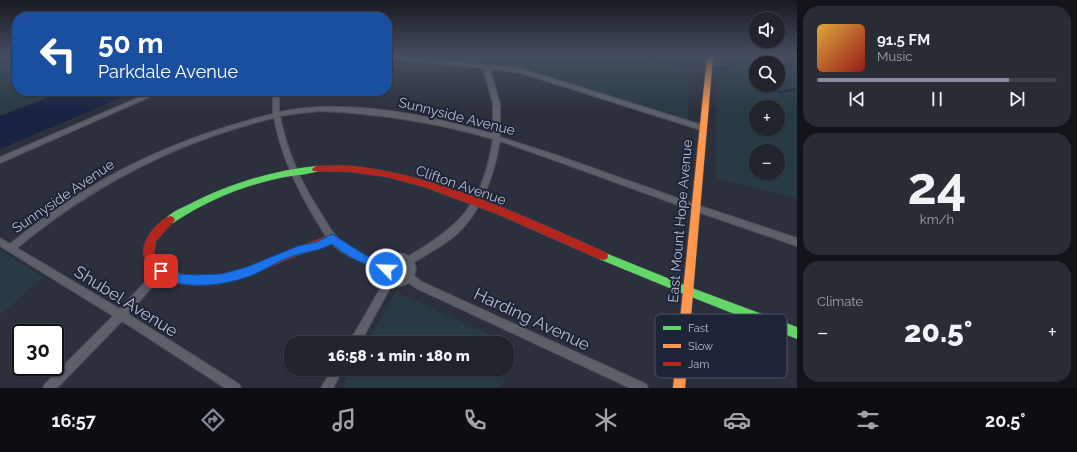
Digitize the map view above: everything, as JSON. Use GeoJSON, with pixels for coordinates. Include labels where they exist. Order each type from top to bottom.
{"type":"FeatureCollection","features":[{"type":"Feature","properties":{"kind":"street"},"geometry":{"type":"LineString","coordinates":[[409,261],[440,243],[462,224],[476,204],[493,163],[497,137],[497,110],[487,75]]}},
{"type":"Feature","properties":{"kind":"street"},"geometry":{"type":"LineString","coordinates":[[535,75],[703,128]]}},
{"type":"Feature","properties":{"kind":"street","name":"East Mount Hope Avenue"},"geometry":{"type":"LineString","coordinates":[[686,314],[708,75]]}},
{"type":"Feature","properties":{"kind":"street"},"geometry":{"type":"LineString","coordinates":[[0,160],[148,96]]}},
{"type":"Feature","properties":{"kind":"street"},"geometry":{"type":"LineString","coordinates":[[276,96],[276,114],[280,132],[293,171],[332,238],[346,250],[361,258],[369,262],[386,266]]}},
{"type":"Feature","properties":{"kind":"street","name":"Sunnyside Avenue"},"geometry":{"type":"LineString","coordinates":[[11,248],[89,191],[145,159],[204,135],[276,114],[320,109],[394,113],[435,121],[497,137],[695,208],[797,242]]}},
{"type":"Feature","properties":{"kind":"street","name":"Clifton Avenue"},"geometry":{"type":"LineString","coordinates":[[161,271],[151,263],[148,254],[148,246],[158,230],[202,201],[225,191],[293,171],[324,168],[348,169],[377,173],[422,184],[476,204],[748,314]]}},
{"type":"Feature","properties":{"kind":"street"},"geometry":{"type":"LineString","coordinates":[[49,388],[121,315],[161,271],[169,276],[180,279],[222,279],[249,271],[298,250],[319,246],[332,238]]}},
{"type":"Feature","properties":{"kind":"street","name":"Shubel Avenue"},"geometry":{"type":"LineString","coordinates":[[0,242],[121,315],[235,388]]}},
{"type":"Feature","properties":{"kind":"street"},"geometry":{"type":"LineString","coordinates":[[396,258],[405,259],[409,261],[413,267],[412,274],[409,278],[402,281],[393,280],[388,275],[386,266],[389,262],[396,258]]}},
{"type":"Feature","properties":{"kind":"street","name":"Harding Avenue"},"geometry":{"type":"LineString","coordinates":[[409,278],[419,285],[642,388]]}},
{"type":"Feature","properties":{"kind":"street"},"geometry":{"type":"LineString","coordinates":[[358,336],[388,285],[393,280]]}},
{"type":"Feature","properties":{"kind":"street","name":"Clifton Avenue"},"geometry":{"type":"LineString","coordinates":[[787,329],[797,333]]}},
{"type":"Feature","properties":{"kind":"street"},"geometry":{"type":"LineString","coordinates":[[327,388],[334,376]]}},
{"type":"Feature","properties":{"kind":"street","name":"East Mount Hope Avenue"},"geometry":{"type":"LineString","coordinates":[[679,388],[680,378]]}},
{"type":"Feature","properties":{"kind":"shaded area"},"geometry":{"type":"Polygon","coordinates":[[[0,75],[12,75],[12,96],[52,96],[0,116],[0,75]]]}},
{"type":"Feature","properties":{"kind":"shaded area"},"geometry":{"type":"Polygon","coordinates":[[[542,75],[690,75],[688,120],[542,75]]]}},
{"type":"Feature","properties":{"kind":"shaded area"},"geometry":{"type":"Polygon","coordinates":[[[718,75],[749,75],[749,92],[785,92],[785,75],[797,75],[797,199],[715,178],[718,75]]]}},
{"type":"Feature","properties":{"kind":"shaded area"},"geometry":{"type":"Polygon","coordinates":[[[0,250],[43,277],[0,315],[0,250]]]}},
{"type":"Feature","properties":{"kind":"shaded area"},"geometry":{"type":"Polygon","coordinates":[[[396,292],[493,336],[371,336],[396,292]]]}},
{"type":"Feature","properties":{"kind":"shaded area"},"geometry":{"type":"Polygon","coordinates":[[[348,376],[505,376],[501,388],[342,388],[348,376]]]}},
{"type":"Feature","properties":{"kind":"water"},"geometry":{"type":"Polygon","coordinates":[[[52,96],[125,96],[0,149],[0,116],[52,96]]]}},
{"type":"Feature","properties":{"kind":"waterway"},"geometry":{"type":"LineString","coordinates":[[785,91],[797,89]]}},
{"type":"Feature","properties":{"kind":"traffic: fast"},"geometry":{"type":"LineString","coordinates":[[170,220],[202,201],[240,186],[279,175],[316,169]]}},
{"type":"Feature","properties":{"kind":"traffic: fast"},"geometry":{"type":"LineString","coordinates":[[603,256],[748,314]]}},
{"type":"Feature","properties":{"kind":"traffic: fast"},"geometry":{"type":"LineString","coordinates":[[787,329],[797,333]]}},
{"type":"Feature","properties":{"kind":"traffic: slow"},"geometry":{"type":"LineString","coordinates":[[686,314],[708,75]]}},
{"type":"Feature","properties":{"kind":"traffic: slow"},"geometry":{"type":"LineString","coordinates":[[679,388],[680,378]]}},
{"type":"Feature","properties":{"kind":"traffic: jam"},"geometry":{"type":"LineString","coordinates":[[316,169],[351,169],[387,174],[425,184],[462,196],[500,211],[603,256]]}},
{"type":"Feature","properties":{"kind":"traffic: jam"},"geometry":{"type":"LineString","coordinates":[[170,220],[154,235],[149,245],[149,255],[154,266],[163,273],[174,278],[188,280],[229,278],[253,270],[297,251],[323,243],[332,238]]}},
{"type":"Feature","properties":{"kind":"route"},"geometry":{"type":"LineString","coordinates":[[161,271],[169,276],[180,279],[222,279],[249,271],[298,250],[319,246],[332,238],[346,250],[369,262],[386,266],[386,269]]}}]}
